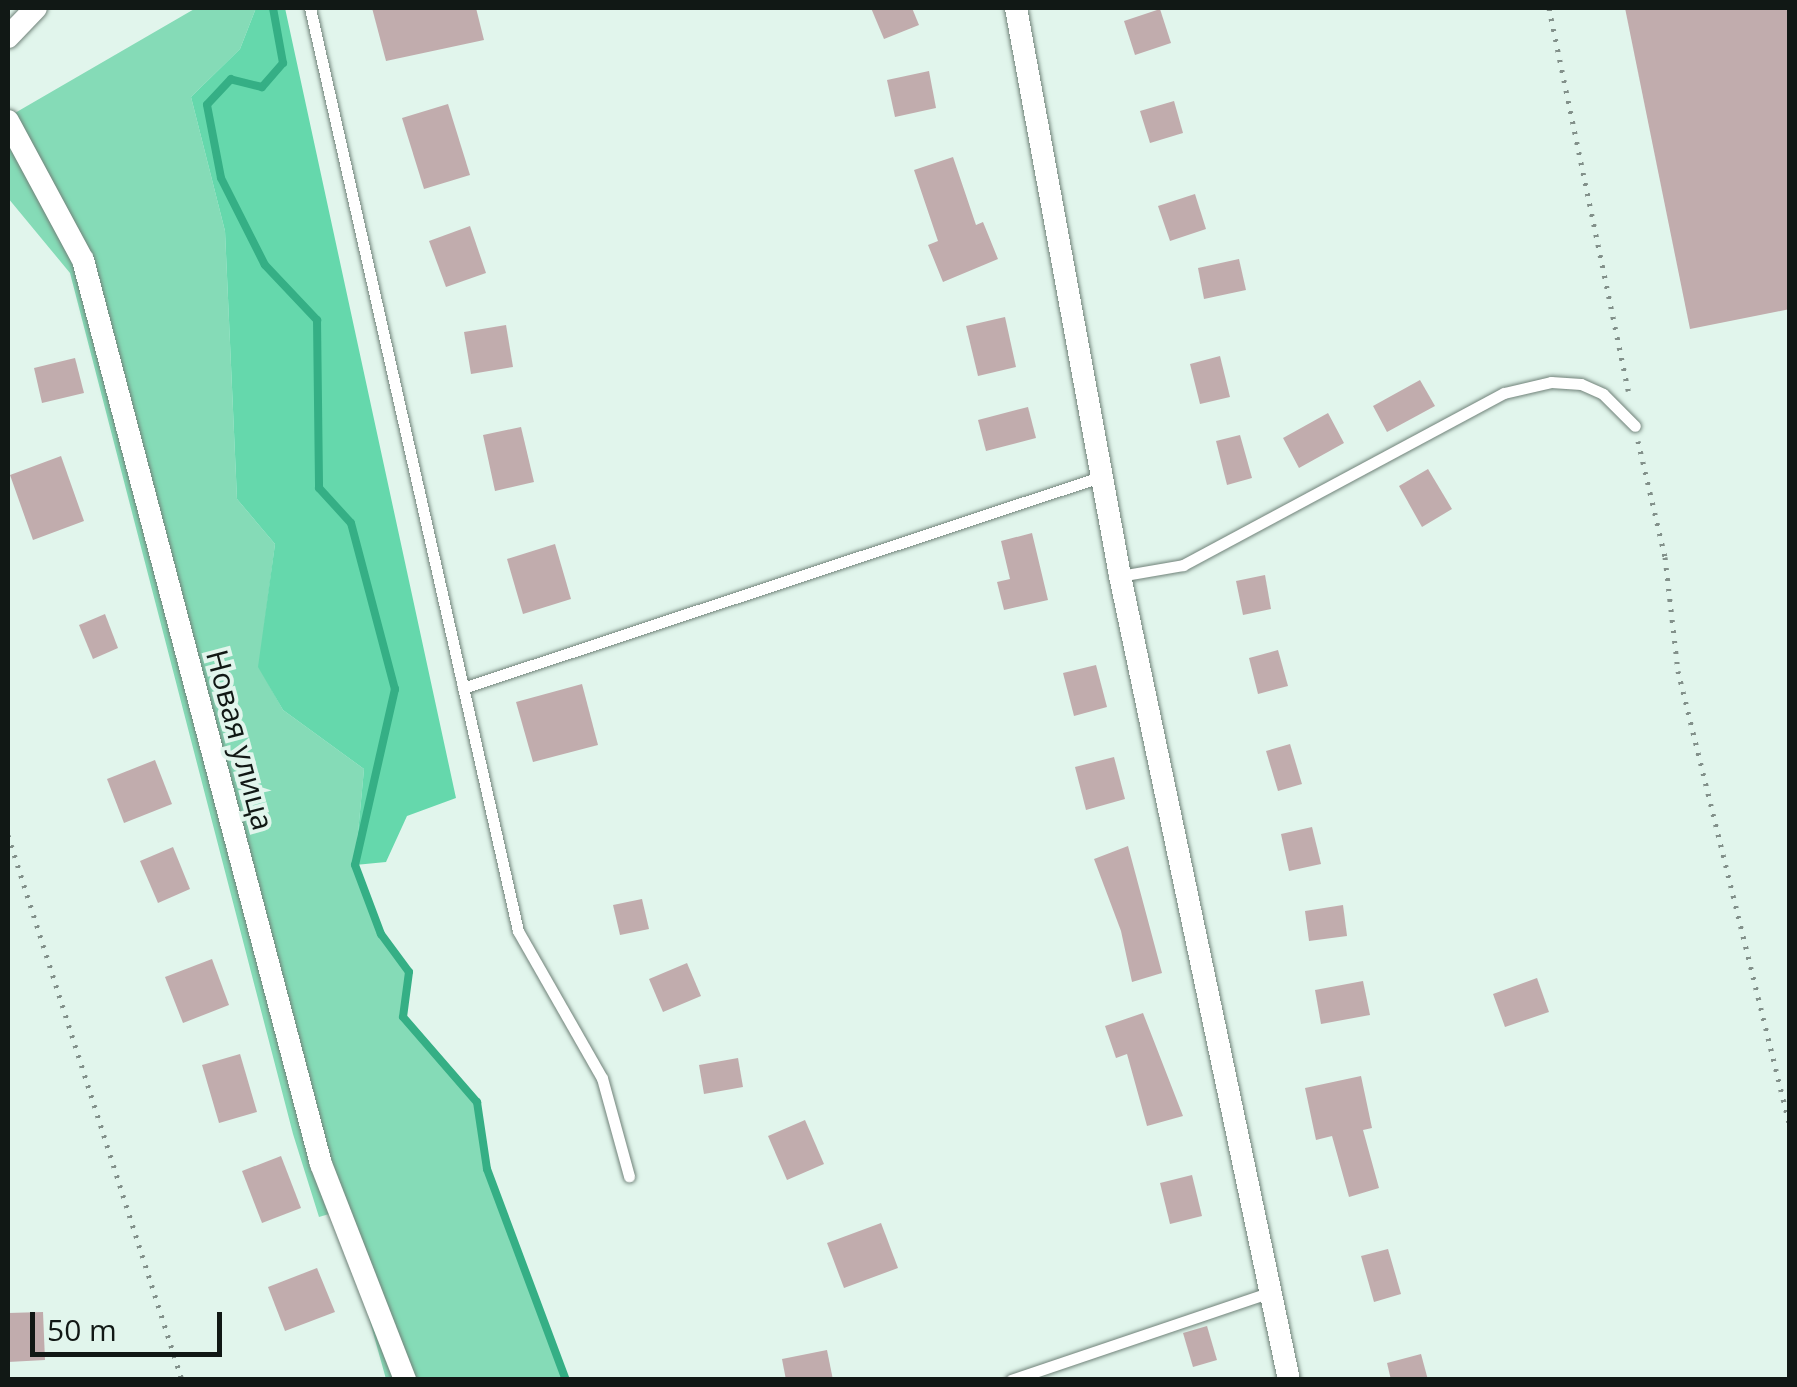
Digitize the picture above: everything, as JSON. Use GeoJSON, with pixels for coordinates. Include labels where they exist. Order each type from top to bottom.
{"type":"FeatureCollection","features":[{"type":"Feature","properties":{"kind":"street"},"geometry":{"type":"LineString","coordinates":[[8,36],[36,8]]}},
{"type":"Feature","properties":{"kind":"street"},"geometry":{"type":"LineString","coordinates":[[1016,8],[1107,475],[1120,576],[1275,1290],[1290,1380]]}},
{"type":"Feature","properties":{"kind":"street","name":"Новая улица"},"geometry":{"type":"LineString","coordinates":[[8,121],[83,260],[321,1164],[405,1380]]}},
{"type":"Feature","properties":{"kind":"lane"},"geometry":{"type":"LineString","coordinates":[[310,8],[518,930],[602,1078],[629,1176]]}},
{"type":"Feature","properties":{"kind":"lane"},"geometry":{"type":"LineString","coordinates":[[1120,576],[1183,565],[1504,393],[1550,382],[1580,384],[1603,394],[1635,426]]}},
{"type":"Feature","properties":{"kind":"lane"},"geometry":{"type":"LineString","coordinates":[[463,688],[1107,475]]}},
{"type":"Feature","properties":{"kind":"lane"},"geometry":{"type":"LineString","coordinates":[[1011,1380],[1275,1290]]}},
{"type":"Feature","properties":{"kind":"path"},"geometry":{"type":"LineString","coordinates":[[1549,8],[1665,557],[1678,670],[1790,1126]]}},
{"type":"Feature","properties":{"kind":"path"},"geometry":{"type":"LineString","coordinates":[[8,835],[182,1380]]}},
{"type":"Feature","properties":{"kind":"green space"},"geometry":{"type":"Polygon","coordinates":[[[196,8],[256,8],[240,49],[191,97],[225,231],[237,499],[275,544],[259,667],[283,710],[364,769],[355,865],[381,934],[409,972],[403,1017],[477,1102],[487,1169],[566,1379],[386,1379],[339,1211],[319,1217],[293,1134],[70,273],[8,198],[8,117],[196,8]]]}},
{"type":"Feature","properties":{"kind":"green space"},"geometry":{"type":"Polygon","coordinates":[[[256,8],[285,8],[456,798],[407,816],[386,862],[355,865],[364,769],[283,710],[258,667],[275,544],[237,499],[225,231],[191,97],[240,49],[256,8]]]}},
{"type":"Feature","properties":{"kind":"building"},"geometry":{"type":"Polygon","coordinates":[[[372,8],[476,8],[484,40],[386,61],[372,8]]]}},
{"type":"Feature","properties":{"kind":"building"},"geometry":{"type":"Polygon","coordinates":[[[871,8],[912,8],[919,25],[884,39],[871,8]]]}},
{"type":"Feature","properties":{"kind":"building"},"geometry":{"type":"Polygon","coordinates":[[[1625,8],[1790,8],[1790,309],[1690,329],[1625,8]]]}},
{"type":"Feature","properties":{"kind":"building"},"geometry":{"type":"Polygon","coordinates":[[[1160,9],[1171,43],[1135,55],[1124,21],[1160,9]]]}},
{"type":"Feature","properties":{"kind":"building"},"geometry":{"type":"Polygon","coordinates":[[[929,71],[936,108],[895,117],[887,80],[929,71]]]}},
{"type":"Feature","properties":{"kind":"building"},"geometry":{"type":"Polygon","coordinates":[[[1174,101],[1183,133],[1150,143],[1140,111],[1174,101]]]}},
{"type":"Feature","properties":{"kind":"building"},"geometry":{"type":"Polygon","coordinates":[[[448,104],[470,175],[424,189],[402,118],[448,104]]]}},
{"type":"Feature","properties":{"kind":"building"},"geometry":{"type":"Polygon","coordinates":[[[953,157],[976,225],[983,222],[998,259],[943,282],[928,245],[938,241],[914,170],[953,157]]]}},
{"type":"Feature","properties":{"kind":"building"},"geometry":{"type":"Polygon","coordinates":[[[1195,194],[1206,229],[1170,241],[1158,206],[1195,194]]]}},
{"type":"Feature","properties":{"kind":"building"},"geometry":{"type":"Polygon","coordinates":[[[470,226],[486,273],[446,287],[429,241],[470,226]]]}},
{"type":"Feature","properties":{"kind":"building"},"geometry":{"type":"Polygon","coordinates":[[[1239,259],[1246,290],[1204,299],[1198,268],[1239,259]]]}},
{"type":"Feature","properties":{"kind":"building"},"geometry":{"type":"Polygon","coordinates":[[[1005,317],[1016,367],[978,376],[966,326],[1005,317]]]}},
{"type":"Feature","properties":{"kind":"building"},"geometry":{"type":"Polygon","coordinates":[[[506,325],[513,367],[471,374],[464,332],[506,325]]]}},
{"type":"Feature","properties":{"kind":"building"},"geometry":{"type":"Polygon","coordinates":[[[1220,356],[1230,397],[1200,404],[1190,364],[1220,356]]]}},
{"type":"Feature","properties":{"kind":"building"},"geometry":{"type":"Polygon","coordinates":[[[75,358],[84,393],[42,403],[34,368],[75,358]]]}},
{"type":"Feature","properties":{"kind":"building"},"geometry":{"type":"Polygon","coordinates":[[[1420,380],[1435,406],[1387,432],[1373,406],[1420,380]]]}},
{"type":"Feature","properties":{"kind":"building"},"geometry":{"type":"Polygon","coordinates":[[[1028,407],[1036,438],[986,451],[978,420],[1028,407]]]}},
{"type":"Feature","properties":{"kind":"building"},"geometry":{"type":"Polygon","coordinates":[[[1328,413],[1344,443],[1299,468],[1283,438],[1328,413]]]}},
{"type":"Feature","properties":{"kind":"building"},"geometry":{"type":"Polygon","coordinates":[[[521,427],[534,482],[495,491],[483,435],[521,427]]]}},
{"type":"Feature","properties":{"kind":"building"},"geometry":{"type":"Polygon","coordinates":[[[1240,435],[1252,478],[1227,485],[1216,441],[1240,435]]]}},
{"type":"Feature","properties":{"kind":"building"},"geometry":{"type":"Polygon","coordinates":[[[61,456],[84,521],[33,540],[10,475],[61,456]]]}},
{"type":"Feature","properties":{"kind":"building"},"geometry":{"type":"Polygon","coordinates":[[[1428,469],[1452,509],[1422,527],[1399,486],[1428,469]]]}},
{"type":"Feature","properties":{"kind":"building"},"geometry":{"type":"Polygon","coordinates":[[[1032,533],[1048,600],[1004,610],[997,582],[1010,579],[1001,541],[1032,533]]]}},
{"type":"Feature","properties":{"kind":"building"},"geometry":{"type":"Polygon","coordinates":[[[555,544],[571,599],[523,614],[507,559],[555,544]]]}},
{"type":"Feature","properties":{"kind":"building"},"geometry":{"type":"Polygon","coordinates":[[[1265,575],[1271,609],[1243,615],[1236,581],[1265,575]]]}},
{"type":"Feature","properties":{"kind":"building"},"geometry":{"type":"Polygon","coordinates":[[[105,614],[118,648],[93,659],[79,625],[105,614]]]}},
{"type":"Feature","properties":{"kind":"building"},"geometry":{"type":"Polygon","coordinates":[[[1278,650],[1288,686],[1258,694],[1249,658],[1278,650]]]}},
{"type":"Feature","properties":{"kind":"building"},"geometry":{"type":"Polygon","coordinates":[[[1096,665],[1107,707],[1074,716],[1063,673],[1096,665]]]}},
{"type":"Feature","properties":{"kind":"building"},"geometry":{"type":"Polygon","coordinates":[[[582,684],[598,745],[533,762],[516,702],[582,684]]]}},
{"type":"Feature","properties":{"kind":"building"},"geometry":{"type":"Polygon","coordinates":[[[1290,744],[1302,784],[1278,791],[1266,751],[1290,744]]]}},
{"type":"Feature","properties":{"kind":"building"},"geometry":{"type":"Polygon","coordinates":[[[1114,757],[1125,799],[1086,810],[1075,767],[1114,757]]]}},
{"type":"Feature","properties":{"kind":"building"},"geometry":{"type":"Polygon","coordinates":[[[155,760],[172,804],[124,823],[107,779],[155,760]]]}},
{"type":"Feature","properties":{"kind":"building"},"geometry":{"type":"Polygon","coordinates":[[[1312,827],[1321,864],[1289,871],[1281,834],[1312,827]]]}},
{"type":"Feature","properties":{"kind":"building"},"geometry":{"type":"Polygon","coordinates":[[[1128,846],[1162,973],[1132,982],[1121,931],[1094,859],[1128,846]]]}},
{"type":"Feature","properties":{"kind":"building"},"geometry":{"type":"Polygon","coordinates":[[[173,847],[190,889],[158,903],[140,861],[173,847]]]}},
{"type":"Feature","properties":{"kind":"building"},"geometry":{"type":"Polygon","coordinates":[[[642,899],[649,929],[620,935],[613,905],[642,899]]]}},
{"type":"Feature","properties":{"kind":"building"},"geometry":{"type":"Polygon","coordinates":[[[1343,905],[1347,936],[1309,941],[1305,911],[1343,905]]]}},
{"type":"Feature","properties":{"kind":"building"},"geometry":{"type":"Polygon","coordinates":[[[212,959],[229,1005],[183,1023],[165,977],[212,959]]]}},
{"type":"Feature","properties":{"kind":"building"},"geometry":{"type":"Polygon","coordinates":[[[687,963],[701,996],[663,1012],[649,979],[687,963]]]}},
{"type":"Feature","properties":{"kind":"building"},"geometry":{"type":"Polygon","coordinates":[[[1537,978],[1549,1012],[1505,1027],[1493,994],[1537,978]]]}},
{"type":"Feature","properties":{"kind":"building"},"geometry":{"type":"Polygon","coordinates":[[[1363,981],[1370,1015],[1321,1024],[1315,990],[1363,981]]]}},
{"type":"Feature","properties":{"kind":"building"},"geometry":{"type":"Polygon","coordinates":[[[1143,1013],[1183,1116],[1147,1126],[1127,1054],[1116,1058],[1105,1026],[1143,1013]]]}},
{"type":"Feature","properties":{"kind":"building"},"geometry":{"type":"Polygon","coordinates":[[[240,1054],[257,1112],[219,1123],[202,1065],[240,1054]]]}},
{"type":"Feature","properties":{"kind":"building"},"geometry":{"type":"Polygon","coordinates":[[[738,1058],[743,1087],[704,1094],[699,1065],[738,1058]]]}},
{"type":"Feature","properties":{"kind":"building"},"geometry":{"type":"Polygon","coordinates":[[[1361,1076],[1372,1128],[1363,1130],[1379,1188],[1349,1197],[1332,1136],[1316,1140],[1305,1088],[1361,1076]]]}},
{"type":"Feature","properties":{"kind":"building"},"geometry":{"type":"Polygon","coordinates":[[[805,1120],[824,1164],[787,1180],[768,1136],[805,1120]]]}},
{"type":"Feature","properties":{"kind":"building"},"geometry":{"type":"Polygon","coordinates":[[[281,1156],[301,1208],[262,1223],[242,1171],[281,1156]]]}},
{"type":"Feature","properties":{"kind":"building"},"geometry":{"type":"Polygon","coordinates":[[[1192,1175],[1202,1216],[1170,1224],[1160,1183],[1192,1175]]]}},
{"type":"Feature","properties":{"kind":"building"},"geometry":{"type":"Polygon","coordinates":[[[881,1223],[898,1268],[844,1288],[827,1243],[881,1223]]]}},
{"type":"Feature","properties":{"kind":"building"},"geometry":{"type":"Polygon","coordinates":[[[1388,1249],[1401,1294],[1374,1302],[1361,1256],[1388,1249]]]}},
{"type":"Feature","properties":{"kind":"building"},"geometry":{"type":"Polygon","coordinates":[[[317,1268],[335,1312],[285,1331],[268,1287],[317,1268]]]}},
{"type":"Feature","properties":{"kind":"building"},"geometry":{"type":"Polygon","coordinates":[[[43,1312],[45,1360],[8,1362],[8,1313],[43,1312]]]}},
{"type":"Feature","properties":{"kind":"building"},"geometry":{"type":"Polygon","coordinates":[[[1207,1326],[1217,1360],[1193,1367],[1183,1333],[1207,1326]]]}},
{"type":"Feature","properties":{"kind":"building"},"geometry":{"type":"Polygon","coordinates":[[[827,1350],[833,1380],[786,1380],[782,1359],[827,1350]]]}},
{"type":"Feature","properties":{"kind":"building"},"geometry":{"type":"Polygon","coordinates":[[[1421,1354],[1428,1380],[1391,1380],[1387,1363],[1421,1354]]]}},
{"type":"Feature","properties":{"kind":"waterway"},"geometry":{"type":"LineString","coordinates":[[273,8],[283,63],[262,87],[231,79],[207,105],[221,178],[265,265],[317,320],[319,488],[351,523],[395,689],[355,865],[381,934],[409,972],[403,1017],[477,1102],[487,1169],[566,1380]]}}]}
